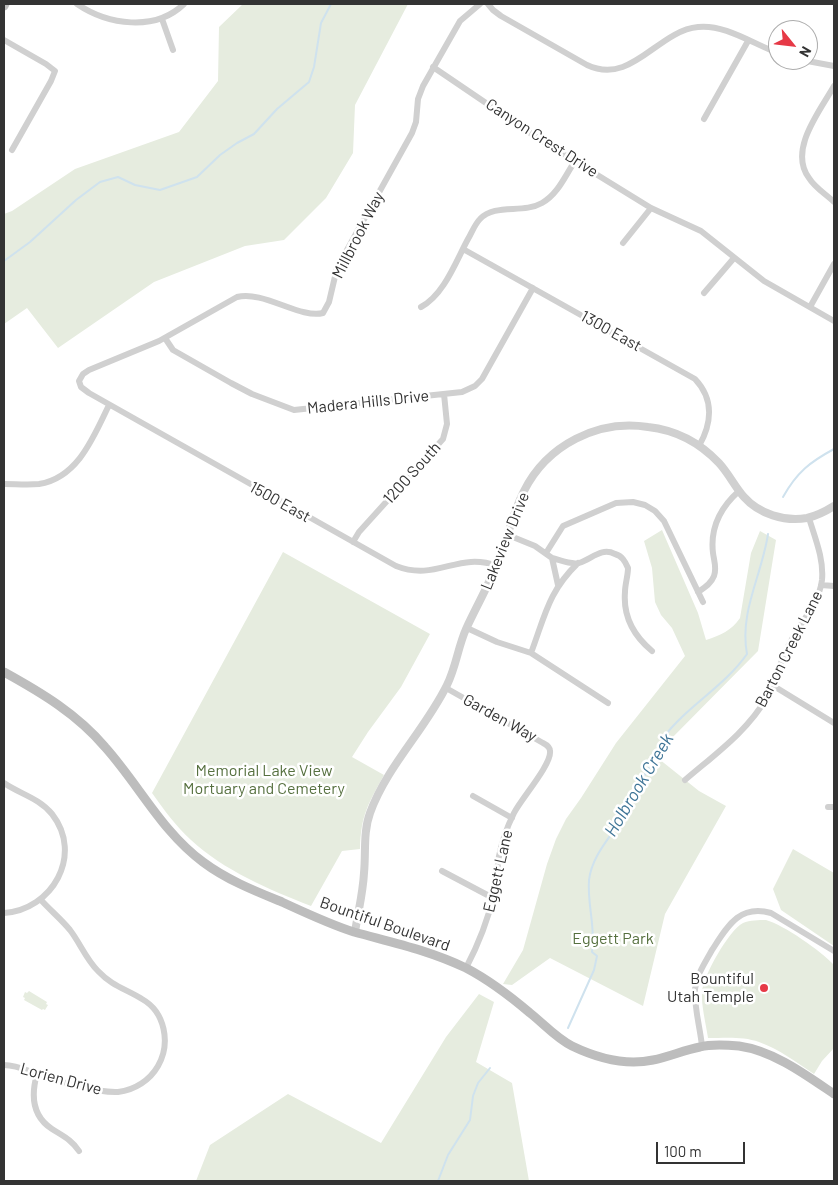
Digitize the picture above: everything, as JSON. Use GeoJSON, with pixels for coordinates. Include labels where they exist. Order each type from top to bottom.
{"type":"FeatureCollection","features":[{"type":"Feature","properties":{"kind":"main road","name":"Bountiful Boulevard"},"geometry":{"type":"LineString","coordinates":[[4,672],[48,697],[88,729],[116,760],[168,830],[204,863],[248,888],[327,922],[355,932],[418,948],[466,968],[510,996],[564,1041],[594,1055],[622,1062],[642,1062],[664,1058],[702,1046],[737,1046],[759,1051],[783,1062],[834,1094]]}},
{"type":"Feature","properties":{"kind":"street"},"geometry":{"type":"LineString","coordinates":[[77,4],[100,16],[122,21],[142,22],[162,19],[184,4]]}},
{"type":"Feature","properties":{"kind":"street","name":"Millbrook Way"},"geometry":{"type":"LineString","coordinates":[[79,381],[83,374],[89,370],[165,338],[234,298],[241,296],[252,296],[310,313],[323,313],[329,302],[337,268],[412,133],[416,122],[419,94],[460,21],[480,4]]}},
{"type":"Feature","properties":{"kind":"street"},"geometry":{"type":"LineString","coordinates":[[488,4],[501,16],[587,65],[601,70],[622,68],[674,36],[692,28],[704,26],[720,28],[768,49]]}},
{"type":"Feature","properties":{"kind":"street"},"geometry":{"type":"LineString","coordinates":[[162,19],[173,50]]}},
{"type":"Feature","properties":{"kind":"street"},"geometry":{"type":"LineString","coordinates":[[4,40],[55,71],[12,150]]}},
{"type":"Feature","properties":{"kind":"street"},"geometry":{"type":"LineString","coordinates":[[704,120],[748,41]]}},
{"type":"Feature","properties":{"kind":"street"},"geometry":{"type":"LineString","coordinates":[[818,63],[834,66]]}},
{"type":"Feature","properties":{"kind":"street","name":"Canyon Crest Drive"},"geometry":{"type":"LineString","coordinates":[[433,67],[538,139],[651,208],[701,231],[764,282],[834,321]]}},
{"type":"Feature","properties":{"kind":"street"},"geometry":{"type":"LineString","coordinates":[[834,86],[806,136],[801,153],[804,169],[810,180],[834,202]]}},
{"type":"Feature","properties":{"kind":"street"},"geometry":{"type":"LineString","coordinates":[[421,307],[429,303],[440,290],[476,223],[484,215],[495,211],[526,209],[543,202],[557,190],[575,161]]}},
{"type":"Feature","properties":{"kind":"street"},"geometry":{"type":"LineString","coordinates":[[623,243],[651,208]]}},
{"type":"Feature","properties":{"kind":"street","name":"1300 East"},"geometry":{"type":"LineString","coordinates":[[463,249],[695,379],[705,394],[710,412],[708,426],[699,446]]}},
{"type":"Feature","properties":{"kind":"street"},"geometry":{"type":"LineString","coordinates":[[704,293],[734,258]]}},
{"type":"Feature","properties":{"kind":"street"},"geometry":{"type":"LineString","coordinates":[[810,307],[834,264]]}},
{"type":"Feature","properties":{"kind":"street","name":"Madera Hills Drive"},"geometry":{"type":"LineString","coordinates":[[165,338],[173,350],[231,383],[290,409],[304,410],[444,394],[466,391],[482,379],[533,288]]}},
{"type":"Feature","properties":{"kind":"street","name":"1500 East"},"geometry":{"type":"LineString","coordinates":[[79,381],[83,390],[389,563],[411,571],[434,571],[470,561],[497,566]]}},
{"type":"Feature","properties":{"kind":"street","name":"1200 South"},"geometry":{"type":"LineString","coordinates":[[353,542],[359,532],[440,443],[445,434],[447,424],[444,394]]}},
{"type":"Feature","properties":{"kind":"street"},"geometry":{"type":"LineString","coordinates":[[4,484],[38,484],[53,480],[66,472],[81,457],[110,405]]}},
{"type":"Feature","properties":{"kind":"street","name":"Lakeview Drive"},"geometry":{"type":"LineString","coordinates":[[355,932],[363,885],[366,830],[370,813],[403,753],[427,720],[446,688],[455,667],[466,628],[497,566],[520,498],[535,473],[556,452],[580,436],[607,428],[640,426],[670,432],[699,446],[719,464],[739,491],[753,505],[768,514],[786,519],[809,518],[834,506]]}},
{"type":"Feature","properties":{"kind":"street"},"geometry":{"type":"LineString","coordinates":[[698,592],[709,584],[715,573],[713,542],[716,522],[727,502],[739,491]]}},
{"type":"Feature","properties":{"kind":"street"},"geometry":{"type":"LineString","coordinates":[[546,553],[556,535],[565,525],[616,503],[628,501],[639,503],[655,511],[664,521],[703,602]]}},
{"type":"Feature","properties":{"kind":"street","name":"Barton Creek Lane"},"geometry":{"type":"LineString","coordinates":[[685,780],[742,730],[764,701],[791,641],[814,604],[821,585],[821,560],[809,518]]}},
{"type":"Feature","properties":{"kind":"street"},"geometry":{"type":"LineString","coordinates":[[508,535],[529,543],[552,558],[578,563]]}},
{"type":"Feature","properties":{"kind":"street"},"geometry":{"type":"LineString","coordinates":[[531,653],[545,611],[558,585],[578,563],[604,552],[617,554],[624,560],[628,568],[625,609],[637,637],[652,652]]}},
{"type":"Feature","properties":{"kind":"street"},"geometry":{"type":"LineString","coordinates":[[552,558],[558,585]]}},
{"type":"Feature","properties":{"kind":"street"},"geometry":{"type":"LineString","coordinates":[[821,585],[834,586]]}},
{"type":"Feature","properties":{"kind":"street"},"geometry":{"type":"LineString","coordinates":[[466,628],[497,642],[531,653],[608,703]]}},
{"type":"Feature","properties":{"kind":"street"},"geometry":{"type":"LineString","coordinates":[[772,685],[834,723]]}},
{"type":"Feature","properties":{"kind":"street","name":"Garden Way"},"geometry":{"type":"LineString","coordinates":[[446,688],[548,746],[550,751]]}},
{"type":"Feature","properties":{"kind":"street","name":"Eggett Lane"},"geometry":{"type":"LineString","coordinates":[[466,968],[482,932],[493,898],[501,848],[512,818],[520,802],[547,762],[550,751]]}},
{"type":"Feature","properties":{"kind":"street"},"geometry":{"type":"LineString","coordinates":[[4,783],[44,806],[55,819],[62,834],[64,851],[62,869],[54,885],[41,900],[24,909],[4,913]]}},
{"type":"Feature","properties":{"kind":"street"},"geometry":{"type":"LineString","coordinates":[[473,796],[512,818]]}},
{"type":"Feature","properties":{"kind":"street"},"geometry":{"type":"LineString","coordinates":[[442,871],[493,898]]}},
{"type":"Feature","properties":{"kind":"street","name":"Lorien Drive"},"geometry":{"type":"LineString","coordinates":[[4,1065],[22,1068],[37,1074],[99,1090],[111,1092],[126,1090],[144,1082],[153,1073],[160,1062],[165,1042],[162,1022],[152,1006],[141,998],[114,985],[101,974],[89,961],[65,924],[41,900]]}},
{"type":"Feature","properties":{"kind":"street"},"geometry":{"type":"LineString","coordinates":[[702,1046],[696,1000],[697,981],[701,969],[725,930],[737,918],[751,912],[771,913],[834,951]]}},
{"type":"Feature","properties":{"kind":"street"},"geometry":{"type":"LineString","coordinates":[[37,1074],[33,1094],[37,1112],[48,1126],[71,1141],[79,1152]]}},
{"type":"Feature","properties":{"kind":"green space"},"geometry":{"type":"Polygon","coordinates":[[[243,4],[408,4],[355,105],[353,153],[326,198],[284,240],[245,246],[154,282],[58,348],[27,308],[4,324],[4,214],[12,211],[75,169],[179,132],[218,81],[219,27],[243,4]]]}},
{"type":"Feature","properties":{"kind":"green space","name":"Eggett Park"},"geometry":{"type":"Polygon","coordinates":[[[662,530],[698,613],[706,640],[725,632],[740,618],[751,553],[760,531],[776,540],[758,651],[666,744],[659,759],[699,791],[726,806],[665,914],[643,1006],[550,958],[512,985],[503,984],[523,950],[547,864],[566,819],[616,743],[685,656],[672,628],[661,615],[655,602],[652,568],[644,541],[662,530]]]}},
{"type":"Feature","properties":{"kind":"green space","name":"Memorial Lake View Mortuary and Cemetery"},"geometry":{"type":"Polygon","coordinates":[[[283,552],[430,634],[401,687],[352,757],[384,775],[366,810],[360,849],[342,851],[311,906],[263,886],[217,861],[186,835],[170,818],[152,793],[283,552]]]}},
{"type":"Feature","properties":{"kind":"green space"},"geometry":{"type":"Polygon","coordinates":[[[793,849],[834,873],[834,946],[781,910],[773,889],[793,849]]]}},
{"type":"Feature","properties":{"kind":"green space"},"geometry":{"type":"Polygon","coordinates":[[[766,920],[802,939],[834,965],[834,1048],[822,1061],[814,1074],[780,1052],[759,1042],[740,1038],[708,1038],[702,997],[703,985],[707,975],[724,944],[737,927],[749,921],[766,920]]]}},
{"type":"Feature","properties":{"kind":"green space"},"geometry":{"type":"Polygon","coordinates":[[[29,991],[47,1002],[46,1004],[48,1005],[45,1010],[24,1000],[25,992],[29,991]]]}},
{"type":"Feature","properties":{"kind":"green space"},"geometry":{"type":"Polygon","coordinates":[[[479,994],[494,1002],[476,1062],[512,1083],[529,1181],[196,1181],[210,1145],[288,1094],[381,1143],[446,1037],[479,994]]]}},
{"type":"Feature","properties":{"kind":"waterway"},"geometry":{"type":"LineString","coordinates":[[4,261],[30,242],[76,200],[100,182],[118,177],[135,185],[160,190],[197,177],[220,155],[254,134],[277,109],[309,82],[314,67],[321,23],[331,4]]}},
{"type":"Feature","properties":{"kind":"waterway","name":"Holbrook Creek"},"geometry":{"type":"LineString","coordinates":[[783,497],[805,468],[834,449]]}},
{"type":"Feature","properties":{"kind":"waterway","name":"Holbrook Creek"},"geometry":{"type":"LineString","coordinates":[[568,1028],[594,970],[597,956],[592,952],[593,934],[589,898],[589,880],[594,863],[621,820],[635,790],[652,763],[663,738],[683,716],[728,677],[747,654],[746,623],[768,534]]}},
{"type":"Feature","properties":{"kind":"waterway","name":"Holbrook Creek"},"geometry":{"type":"LineString","coordinates":[[438,1181],[448,1155],[470,1120],[473,1096],[478,1083],[490,1068]]}},
{"type":"Feature","properties":{"kind":"place","name":"Bountiful Utah Temple"},"geometry":{"type":"Point","coordinates":[764,988]}}]}
